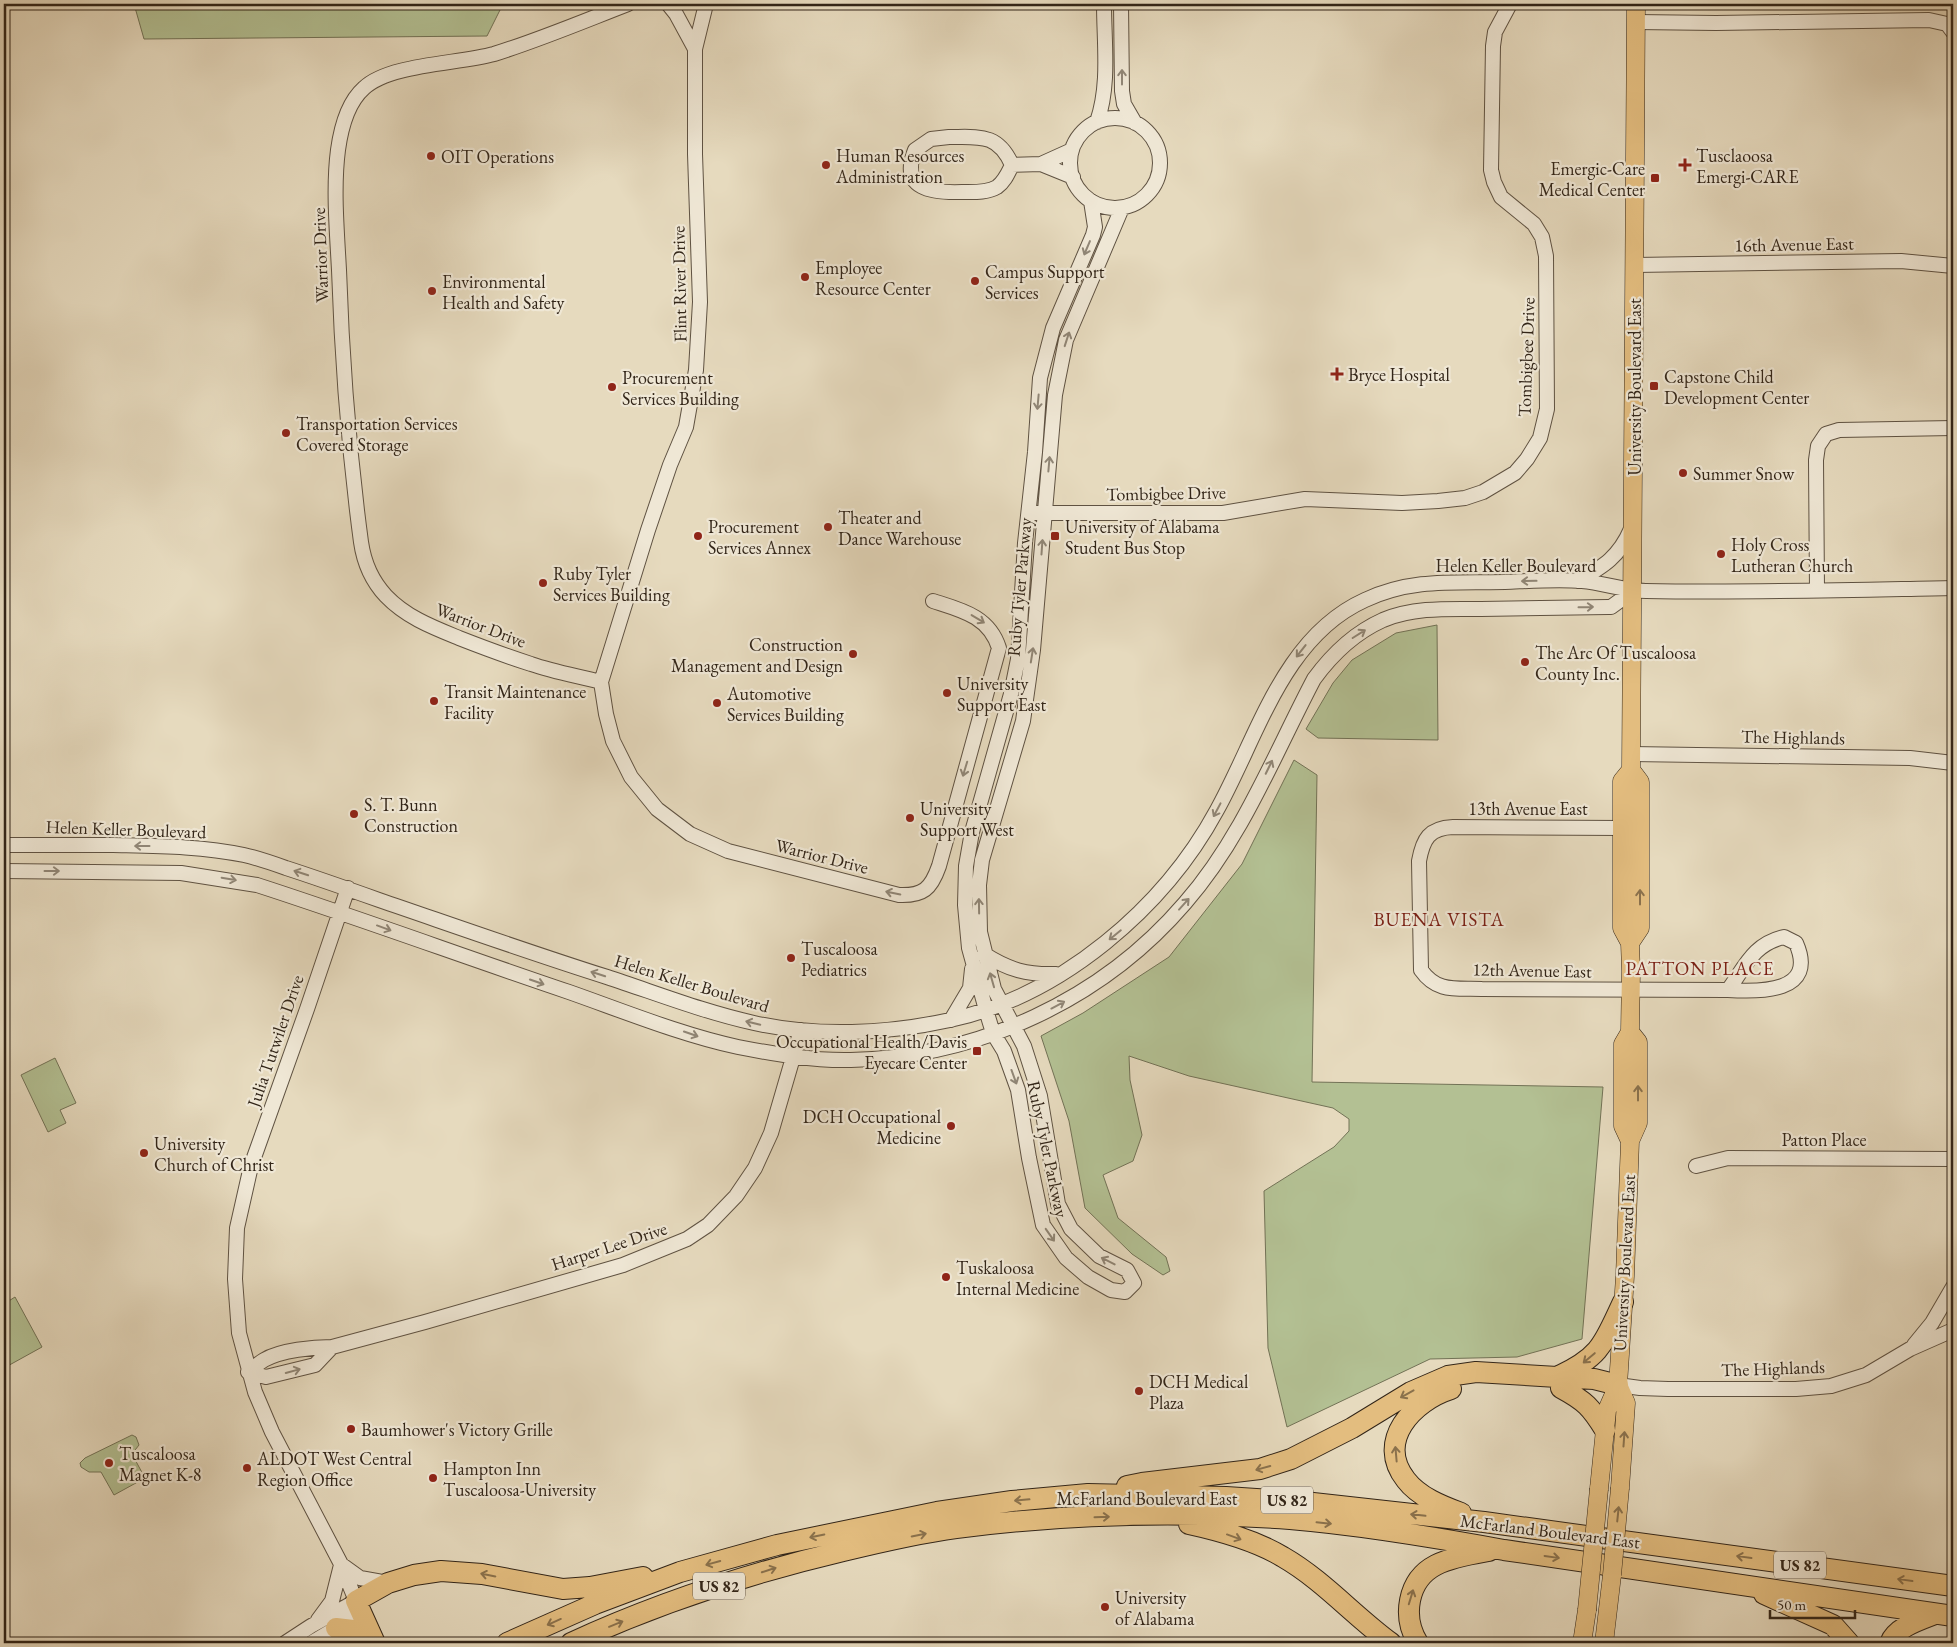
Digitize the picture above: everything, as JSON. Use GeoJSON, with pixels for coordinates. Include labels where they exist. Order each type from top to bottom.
{"type":"FeatureCollection","features":[{"type":"Feature","properties":{"kind":"highway"},"geometry":{"type":"LineString","coordinates":[[1559,1382],[1589,1360],[1601,1347],[1623,1302]]}},
{"type":"Feature","properties":{"kind":"highway"},"geometry":{"type":"LineString","coordinates":[[1088,1494],[1142,1483],[1260,1469],[1283,1462],[1323,1444],[1411,1392],[1448,1376],[1476,1372],[1559,1382],[1592,1410],[1605,1430]]}},
{"type":"Feature","properties":{"kind":"highway"},"geometry":{"type":"LineString","coordinates":[[1484,1522],[1440,1505],[1412,1487],[1406,1480],[1398,1465],[1395,1447],[1398,1432],[1405,1419],[1420,1405],[1433,1397],[1447,1390],[1467,1385],[1594,1379],[1618,1385]]}},
{"type":"Feature","properties":{"kind":"highway","name":"McFarland Boulevard East"},"geometry":{"type":"LineString","coordinates":[[507,1643],[595,1604],[680,1572],[777,1545],[937,1512],[1012,1501],[1088,1494],[1226,1497],[1304,1502],[1484,1522],[1953,1586]]}},
{"type":"Feature","properties":{"kind":"highway"},"geometry":{"type":"LineString","coordinates":[[1153,1515],[1218,1531],[1282,1557],[1316,1580],[1391,1643]]}},
{"type":"Feature","properties":{"kind":"highway","name":"McFarland Boulevard East"},"geometry":{"type":"LineString","coordinates":[[571,1643],[693,1594],[792,1563],[871,1544],[953,1528],[1044,1519],[1153,1515],[1222,1516],[1325,1523],[1440,1538],[1504,1550],[1945,1615]]}},
{"type":"Feature","properties":{"kind":"highway"},"geometry":{"type":"LineString","coordinates":[[1418,1643],[1410,1627],[1408,1610],[1412,1592],[1422,1576],[1436,1565],[1474,1554],[1504,1550]]}},
{"type":"Feature","properties":{"kind":"highway"},"geometry":{"type":"LineString","coordinates":[[374,1641],[356,1601],[388,1583],[414,1575],[441,1571],[482,1574],[563,1589],[590,1587],[680,1572]]}},
{"type":"Feature","properties":{"kind":"highway"},"geometry":{"type":"LineString","coordinates":[[1744,1585],[1833,1625],[1849,1643]]}},
{"type":"Feature","properties":{"kind":"highway"},"geometry":{"type":"LineString","coordinates":[[1890,1643],[1892,1637],[1910,1624],[1945,1615]]}},
{"type":"Feature","properties":{"kind":"highway"},"geometry":{"type":"LineString","coordinates":[[336,1628],[353,1630],[374,1641]]}},
{"type":"Feature","properties":{"kind":"main road","name":"University Boulevard East"},"geometry":{"type":"LineString","coordinates":[[1582,1643],[1607,1410],[1618,1385],[1630,1141],[1623,1126],[1623,1044],[1630,1032],[1631,990],[1630,943],[1622,928],[1622,781],[1631,762],[1636,4]]}},
{"type":"Feature","properties":{"kind":"main road","name":"University Boulevard East"},"geometry":{"type":"LineString","coordinates":[[1630,943],[1640,928],[1640,782],[1631,762]]}},
{"type":"Feature","properties":{"kind":"main road","name":"University Boulevard East"},"geometry":{"type":"LineString","coordinates":[[1604,1643],[1620,1488],[1626,1403],[1618,1385]]}},
{"type":"Feature","properties":{"kind":"street","name":"Warrior Drive"},"geometry":{"type":"LineString","coordinates":[[628,4],[494,54],[394,72],[374,80],[364,88],[354,98],[348,111],[340,137],[337,164],[337,228],[344,360],[356,510],[363,555],[370,574],[386,596],[425,624],[483,648],[532,665],[601,682],[609,727],[618,754],[631,778],[648,799],[668,818],[696,837],[728,851],[899,895],[913,896],[926,890],[934,879],[939,866],[999,648],[995,635],[984,622],[966,612],[933,600]]}},
{"type":"Feature","properties":{"kind":"street","name":"Flint River Drive"},"geometry":{"type":"LineString","coordinates":[[668,4],[680,20],[695,49]]}},
{"type":"Feature","properties":{"kind":"street","name":"Flint River Drive"},"geometry":{"type":"LineString","coordinates":[[601,682],[648,530],[670,465],[686,427],[696,370],[700,302],[695,154],[695,49],[706,4]]}},
{"type":"Feature","properties":{"kind":"street"},"geometry":{"type":"LineString","coordinates":[[1097,122],[1103,104],[1105,85],[1104,4]]}},
{"type":"Feature","properties":{"kind":"street"},"geometry":{"type":"LineString","coordinates":[[1121,4],[1122,91],[1124,104],[1135,123]]}},
{"type":"Feature","properties":{"kind":"street","name":"Tombigbee Drive"},"geometry":{"type":"LineString","coordinates":[[1028,513],[1223,513],[1305,499],[1402,503],[1438,501],[1464,498],[1483,492],[1515,473],[1527,459],[1540,438],[1547,409],[1546,256],[1542,237],[1534,224],[1500,198],[1491,170],[1493,46],[1495,32],[1510,4]]}},
{"type":"Feature","properties":{"kind":"street"},"geometry":{"type":"LineString","coordinates":[[1636,22],[1724,23],[1929,20],[1941,21],[1952,30]]}},
{"type":"Feature","properties":{"kind":"street"},"geometry":{"type":"LineString","coordinates":[[1123,119],[1135,123],[1145,130],[1158,148],[1159,176],[1145,197],[1134,204],[1122,208],[1101,206],[1091,201],[1080,191],[1073,177],[1070,164],[1072,150],[1086,129],[1097,122],[1123,119]]}},
{"type":"Feature","properties":{"kind":"street"},"geometry":{"type":"LineString","coordinates":[[942,137],[989,139],[998,143],[1006,152],[1012,164],[1006,178],[997,187],[978,192],[942,193],[930,191],[922,187],[912,174],[910,166],[915,150],[921,144],[930,139],[942,137]]}},
{"type":"Feature","properties":{"kind":"street"},"geometry":{"type":"LineString","coordinates":[[1041,164],[1072,150]]}},
{"type":"Feature","properties":{"kind":"street"},"geometry":{"type":"LineString","coordinates":[[1012,164],[1041,164],[1073,177]]}},
{"type":"Feature","properties":{"kind":"street","name":"Ruby Tyler Parkway"},"geometry":{"type":"LineString","coordinates":[[1091,201],[1095,226],[1093,235],[1053,328],[1040,378],[1018,659],[1011,694],[972,832],[966,866],[967,932],[973,964],[993,1033],[1009,1064],[1018,1090],[1043,1225],[1066,1258],[1099,1284],[1111,1290],[1125,1292],[1134,1283],[1127,1270],[1098,1256],[1070,1229],[1058,1204],[1040,1096],[1024,1046],[994,988],[984,954],[980,932],[979,908],[982,860],[1023,721],[1034,640],[1055,395],[1066,340],[1122,208]]}},
{"type":"Feature","properties":{"kind":"street","name":"16th Avenue East"},"geometry":{"type":"LineString","coordinates":[[1635,265],[1902,261],[1953,266]]}},
{"type":"Feature","properties":{"kind":"street"},"geometry":{"type":"LineString","coordinates":[[1817,590],[1816,460],[1818,446],[1826,434],[1839,430],[1953,428]]}},
{"type":"Feature","properties":{"kind":"street"},"geometry":{"type":"LineString","coordinates":[[1578,580],[1605,566],[1625,543],[1633,524]]}},
{"type":"Feature","properties":{"kind":"street","name":"Helen Keller Boulevard"},"geometry":{"type":"LineString","coordinates":[[4,845],[182,846],[250,856],[724,1016],[761,1025],[801,1030],[841,1032],[910,1028],[951,1020],[1002,1005],[1079,963],[1132,920],[1179,871],[1216,814],[1290,666],[1303,648],[1328,622],[1351,607],[1374,596],[1395,588],[1417,584],[1578,580],[1611,584],[1633,591],[1743,592],[1953,588]]}},
{"type":"Feature","properties":{"kind":"street"},"geometry":{"type":"LineString","coordinates":[[4,871],[181,873],[257,885],[339,911],[518,975],[711,1040],[794,1056],[850,1060],[918,1054],[958,1045],[1014,1026],[1044,1013],[1078,994],[1137,952],[1186,903],[1227,848],[1314,679],[1344,644],[1359,634],[1384,620],[1408,613],[1440,610],[1611,607],[1633,591]]}},
{"type":"Feature","properties":{"kind":"street","name":"The Highlands"},"geometry":{"type":"LineString","coordinates":[[1631,762],[1902,758],[1953,762]]}},
{"type":"Feature","properties":{"kind":"street","name":"13th Avenue East"},"geometry":{"type":"LineString","coordinates":[[1433,983],[1429,981],[1421,970],[1419,861],[1422,848],[1428,836],[1440,828],[1453,827],[1622,828]]}},
{"type":"Feature","properties":{"kind":"street","name":"Julia Tutwiler Drive"},"geometry":{"type":"LineString","coordinates":[[348,888],[251,1166],[241,1205],[235,1251],[235,1294],[239,1333],[248,1372],[255,1392],[272,1432],[341,1564],[356,1601]]}},
{"type":"Feature","properties":{"kind":"street","name":"12th Avenue East"},"geometry":{"type":"LineString","coordinates":[[1433,983],[1441,987],[1482,989],[1768,991],[1781,988],[1793,980],[1800,969],[1801,955],[1796,943],[1784,937],[1770,940],[1750,958],[1728,990]]}},
{"type":"Feature","properties":{"kind":"street"},"geometry":{"type":"LineString","coordinates":[[984,954],[996,962],[1020,972],[1060,974]]}},
{"type":"Feature","properties":{"kind":"street"},"geometry":{"type":"LineString","coordinates":[[951,1020],[970,988],[973,964]]}},
{"type":"Feature","properties":{"kind":"street","name":"Harper Lee Drive"},"geometry":{"type":"LineString","coordinates":[[248,1372],[265,1359],[317,1347],[332,1347],[425,1322],[623,1265],[687,1239],[708,1225],[736,1196],[755,1168],[771,1133],[801,1030]]}},
{"type":"Feature","properties":{"kind":"street"},"geometry":{"type":"LineString","coordinates":[[1020,1102],[1040,1096]]}},
{"type":"Feature","properties":{"kind":"street","name":"Patton Place"},"geometry":{"type":"LineString","coordinates":[[1696,1166],[1735,1158],[1953,1159]]}},
{"type":"Feature","properties":{"kind":"street"},"geometry":{"type":"LineString","coordinates":[[1038,1198],[1056,1195]]}},
{"type":"Feature","properties":{"kind":"street"},"geometry":{"type":"LineString","coordinates":[[1910,1349],[1932,1324],[1953,1287]]}},
{"type":"Feature","properties":{"kind":"street","name":"The Highlands"},"geometry":{"type":"LineString","coordinates":[[1618,1385],[1640,1388],[1796,1389],[1831,1386],[1866,1375],[1910,1349],[1953,1330]]}},
{"type":"Feature","properties":{"kind":"street","name":"Harper Lee Drive"},"geometry":{"type":"LineString","coordinates":[[248,1372],[266,1377],[314,1365],[332,1347]]}},
{"type":"Feature","properties":{"kind":"street"},"geometry":{"type":"LineString","coordinates":[[311,1626],[324,1613],[332,1601],[341,1564],[360,1578],[388,1583]]}},
{"type":"Feature","properties":{"kind":"street"},"geometry":{"type":"LineString","coordinates":[[285,1643],[356,1601]]}},
{"type":"Feature","properties":{"kind":"street"},"geometry":{"type":"LineString","coordinates":[[311,1643],[336,1628],[354,1613],[356,1601]]}},
{"type":"Feature","properties":{"kind":"green space"},"geometry":{"type":"Polygon","coordinates":[[[134,4],[503,4],[487,36],[144,39],[134,4]]]}},
{"type":"Feature","properties":{"kind":"green space"},"geometry":{"type":"Polygon","coordinates":[[[1437,625],[1438,740],[1318,738],[1306,729],[1333,683],[1352,660],[1396,633],[1437,625]]]}},
{"type":"Feature","properties":{"kind":"green space"},"geometry":{"type":"Polygon","coordinates":[[[1294,760],[1317,775],[1312,1082],[1603,1087],[1582,1339],[1517,1357],[1430,1359],[1287,1427],[1268,1348],[1264,1191],[1334,1147],[1349,1131],[1349,1119],[1333,1108],[1189,1076],[1129,1056],[1130,1080],[1142,1135],[1133,1161],[1103,1175],[1118,1218],[1166,1257],[1170,1271],[1163,1275],[1132,1254],[1085,1208],[1069,1121],[1041,1036],[1083,1013],[1169,957],[1242,864],[1294,760]]]}},
{"type":"Feature","properties":{"kind":"green space"},"geometry":{"type":"Polygon","coordinates":[[[55,1058],[76,1103],[60,1110],[66,1123],[48,1132],[21,1075],[55,1058]]]}},
{"type":"Feature","properties":{"kind":"green space"},"geometry":{"type":"Polygon","coordinates":[[[15,1297],[42,1347],[4,1368],[4,1304],[15,1297]]]}},
{"type":"Feature","properties":{"kind":"green space"},"geometry":{"type":"Polygon","coordinates":[[[132,1435],[136,1437],[139,1445],[132,1454],[145,1478],[114,1495],[101,1472],[89,1472],[81,1467],[80,1463],[85,1458],[132,1435]]]}},
{"type":"Feature","properties":{"kind":"place","name":"OIT Operations"},"geometry":{"type":"Point","coordinates":[431,156]}},
{"type":"Feature","properties":{"kind":"place","name":"Human Resources Administration"},"geometry":{"type":"Point","coordinates":[826,165]}},
{"type":"Feature","properties":{"kind":"place","name":"Tusclaoosa Emergi-CARE"},"geometry":{"type":"Point","coordinates":[1685,165]}},
{"type":"Feature","properties":{"kind":"place","name":"Emergic-Care Medical Center"},"geometry":{"type":"Point","coordinates":[1655,178]}},
{"type":"Feature","properties":{"kind":"place","name":"Employee Resource Center"},"geometry":{"type":"Point","coordinates":[805,277]}},
{"type":"Feature","properties":{"kind":"place","name":"Campus Support Services"},"geometry":{"type":"Point","coordinates":[975,281]}},
{"type":"Feature","properties":{"kind":"place","name":"Environmental Health and Safety"},"geometry":{"type":"Point","coordinates":[432,291]}},
{"type":"Feature","properties":{"kind":"place","name":"Bryce Hospital"},"geometry":{"type":"Point","coordinates":[1337,374]}},
{"type":"Feature","properties":{"kind":"place","name":"Capstone Child Development Center"},"geometry":{"type":"Point","coordinates":[1654,386]}},
{"type":"Feature","properties":{"kind":"place","name":"Procurement Services Building"},"geometry":{"type":"Point","coordinates":[612,387]}},
{"type":"Feature","properties":{"kind":"place","name":"Transportation Services Covered Storage"},"geometry":{"type":"Point","coordinates":[286,433]}},
{"type":"Feature","properties":{"kind":"place","name":"Summer Snow"},"geometry":{"type":"Point","coordinates":[1683,473]}},
{"type":"Feature","properties":{"kind":"place","name":"Theater and Dance Warehouse"},"geometry":{"type":"Point","coordinates":[828,527]}},
{"type":"Feature","properties":{"kind":"place","name":"Procurement Services Annex"},"geometry":{"type":"Point","coordinates":[698,536]}},
{"type":"Feature","properties":{"kind":"place","name":"University of Alabama Student Bus Stop"},"geometry":{"type":"Point","coordinates":[1055,536]}},
{"type":"Feature","properties":{"kind":"place","name":"Holy Cross Lutheran Church"},"geometry":{"type":"Point","coordinates":[1721,554]}},
{"type":"Feature","properties":{"kind":"place","name":"Ruby Tyler Services Building"},"geometry":{"type":"Point","coordinates":[543,583]}},
{"type":"Feature","properties":{"kind":"place","name":"Construction Management and Design"},"geometry":{"type":"Point","coordinates":[853,654]}},
{"type":"Feature","properties":{"kind":"place","name":"The Arc Of Tuscaloosa County Inc."},"geometry":{"type":"Point","coordinates":[1525,662]}},
{"type":"Feature","properties":{"kind":"place","name":"University Support East"},"geometry":{"type":"Point","coordinates":[947,693]}},
{"type":"Feature","properties":{"kind":"place","name":"Transit Maintenance Facility"},"geometry":{"type":"Point","coordinates":[434,701]}},
{"type":"Feature","properties":{"kind":"place","name":"Automotive Services Building"},"geometry":{"type":"Point","coordinates":[717,703]}},
{"type":"Feature","properties":{"kind":"place","name":"S. T. Bunn Construction"},"geometry":{"type":"Point","coordinates":[354,814]}},
{"type":"Feature","properties":{"kind":"place","name":"University Support West"},"geometry":{"type":"Point","coordinates":[910,818]}},
{"type":"Feature","properties":{"kind":"place","name":"Tuscaloosa Pediatrics"},"geometry":{"type":"Point","coordinates":[791,958]}},
{"type":"Feature","properties":{"kind":"place","name":"Occupational Health/Davis Eyecare Center"},"geometry":{"type":"Point","coordinates":[977,1051]}},
{"type":"Feature","properties":{"kind":"place","name":"DCH Occupational Medicine"},"geometry":{"type":"Point","coordinates":[951,1126]}},
{"type":"Feature","properties":{"kind":"place","name":"University Church of Christ"},"geometry":{"type":"Point","coordinates":[144,1153]}},
{"type":"Feature","properties":{"kind":"place","name":"Tuskaloosa Internal Medicine"},"geometry":{"type":"Point","coordinates":[946,1277]}},
{"type":"Feature","properties":{"kind":"place","name":"DCH Medical Plaza"},"geometry":{"type":"Point","coordinates":[1139,1391]}},
{"type":"Feature","properties":{"kind":"place","name":"Baumhower's Victory Grille"},"geometry":{"type":"Point","coordinates":[351,1429]}},
{"type":"Feature","properties":{"kind":"place","name":"Tuscaloosa Magnet K-8"},"geometry":{"type":"Point","coordinates":[109,1463]}},
{"type":"Feature","properties":{"kind":"place","name":"ALDOT West Central Region Office"},"geometry":{"type":"Point","coordinates":[247,1468]}},
{"type":"Feature","properties":{"kind":"place","name":"Hampton Inn Tuscaloosa-University"},"geometry":{"type":"Point","coordinates":[433,1478]}},
{"type":"Feature","properties":{"kind":"place","name":"University of Alabama"},"geometry":{"type":"Point","coordinates":[1105,1607]}},
{"type":"Feature","properties":{"kind":"district","name":"BUENA VISTA"},"geometry":{"type":"Point","coordinates":[1439,919]}},
{"type":"Feature","properties":{"kind":"district","name":"PATTON PLACE"},"geometry":{"type":"Point","coordinates":[1700,968]}}]}
